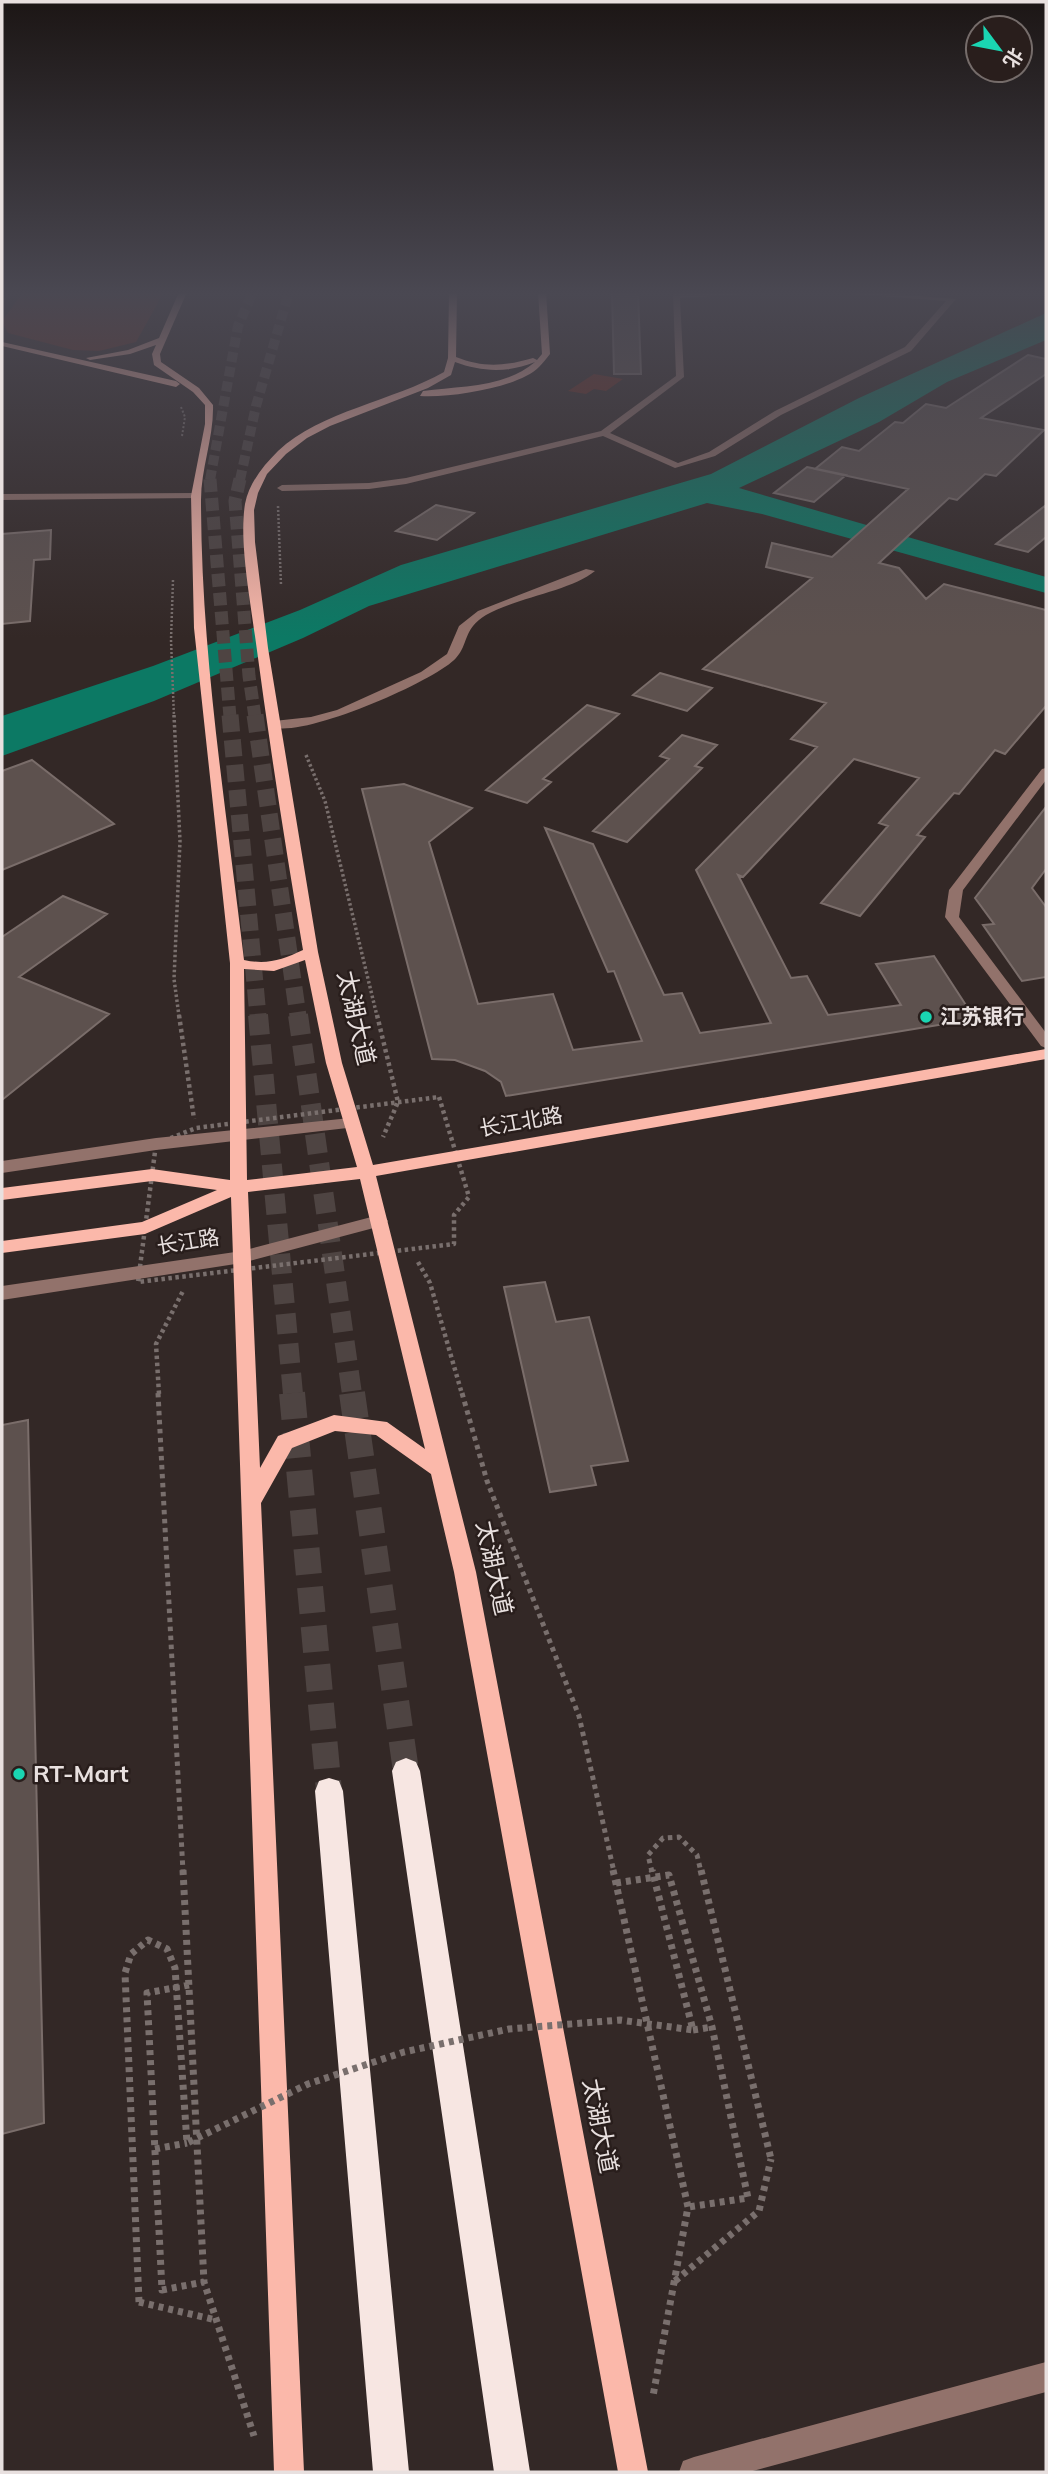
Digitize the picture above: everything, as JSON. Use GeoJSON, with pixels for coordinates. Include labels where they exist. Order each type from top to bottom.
{"type":"FeatureCollection","features":[{"type":"Feature","properties":{"kind":"highway"},"geometry":{"type":"LineString","coordinates":[[406,1771],[512,2472]]}},
{"type":"Feature","properties":{"kind":"highway"},"geometry":{"type":"LineString","coordinates":[[329,1791],[391,2472]]}},
{"type":"Feature","properties":{"kind":"main road"},"geometry":{"type":"LineString","coordinates":[[209,407],[209,424],[197,496],[200,628],[211,706],[237,963],[239,1187],[289,2472]]}},
{"type":"Feature","properties":{"kind":"main road","name":"太湖大道"},"geometry":{"type":"LineString","coordinates":[[369,407],[326,423],[299,438],[263,473],[251,495],[248,518],[256,604],[309,952],[350,1123],[367,1172],[465,1572],[633,2472]]}},
{"type":"Feature","properties":{"kind":"main road"},"geometry":{"type":"LineString","coordinates":[[237,963],[263,969],[282,967],[309,952]]}},
{"type":"Feature","properties":{"kind":"main road","name":"长江北路"},"geometry":{"type":"LineString","coordinates":[[2,1194],[152,1175],[239,1187],[367,1172],[1046,1054]]}},
{"type":"Feature","properties":{"kind":"main road","name":"长江路"},"geometry":{"type":"LineString","coordinates":[[2,1247],[145,1228],[239,1187]]}},
{"type":"Feature","properties":{"kind":"main road"},"geometry":{"type":"LineString","coordinates":[[251,1503],[285,1442],[334,1423],[380,1428],[439,1469]]}},
{"type":"Feature","properties":{"kind":"street"},"geometry":{"type":"LineString","coordinates":[[282,488],[369,486],[406,481],[604,433],[639,407]]}},
{"type":"Feature","properties":{"kind":"street"},"geometry":{"type":"LineString","coordinates":[[604,433],[678,466],[712,454],[789,407]]}},
{"type":"Feature","properties":{"kind":"street"},"geometry":{"type":"LineString","coordinates":[[2,497],[197,496]]}},
{"type":"Feature","properties":{"kind":"street"},"geometry":{"type":"LineString","coordinates":[[274,725],[341,713],[425,674],[452,656],[463,628],[482,612],[590,571]]}},
{"type":"Feature","properties":{"kind":"street"},"geometry":{"type":"LineString","coordinates":[[1046,772],[1039,793],[956,890],[951,917],[1046,1043]]}},
{"type":"Feature","properties":{"kind":"street"},"geometry":{"type":"LineString","coordinates":[[2,1167],[203,1138],[350,1123]]}},
{"type":"Feature","properties":{"kind":"street","name":"长江路"},"geometry":{"type":"LineString","coordinates":[[2,1293],[242,1257],[379,1221]]}},
{"type":"Feature","properties":{"kind":"street"},"geometry":{"type":"LineString","coordinates":[[694,2472],[1046,2377]]}},
{"type":"Feature","properties":{"kind":"path"},"geometry":{"type":"LineString","coordinates":[[181,407],[185,417],[181,444]]}},
{"type":"Feature","properties":{"kind":"path"},"geometry":{"type":"LineString","coordinates":[[281,594],[277,525],[282,488]]}},
{"type":"Feature","properties":{"kind":"path"},"geometry":{"type":"LineString","coordinates":[[173,569],[171,640],[180,841],[174,979],[196,1128],[203,1138]]}},
{"type":"Feature","properties":{"kind":"path"},"geometry":{"type":"LineString","coordinates":[[297,723],[299,738],[325,801],[398,1102],[367,1172]]}},
{"type":"Feature","properties":{"kind":"path"},"geometry":{"type":"LineString","coordinates":[[405,1238],[430,1283],[487,1481],[579,1716],[688,2207],[652,2404]]}},
{"type":"Feature","properties":{"kind":"path"},"geometry":{"type":"LineString","coordinates":[[197,1264],[156,1344],[204,2282],[257,2447]]}},
{"type":"Feature","properties":{"kind":"path"},"geometry":{"type":"LineString","coordinates":[[675,2281],[759,2211],[771,2159],[697,1855],[679,1837],[663,1838],[648,1855],[693,2030]]}},
{"type":"Feature","properties":{"kind":"path"},"geometry":{"type":"LineString","coordinates":[[616,1883],[669,1875],[712,2027],[748,2198],[688,2207]]}},
{"type":"Feature","properties":{"kind":"path"},"geometry":{"type":"LineString","coordinates":[[187,2143],[176,1968],[167,1949],[148,1940],[131,1954],[125,1973],[139,2302],[217,2321]]}},
{"type":"Feature","properties":{"kind":"path"},"geometry":{"type":"LineString","coordinates":[[189,1985],[147,1993],[162,2290],[204,2282]]}},
{"type":"Feature","properties":{"kind":"path"},"geometry":{"type":"LineString","coordinates":[[155,2149],[187,2143],[308,2084],[430,2046],[509,2029],[620,2020],[693,2030],[712,2027]]}},
{"type":"Feature","properties":{"kind":"shaded area"},"geometry":{"type":"Polygon","coordinates":[[[841,407],[904,407],[879,422],[739,488],[1046,577],[1046,593],[762,514],[707,503],[369,606],[303,638],[154,701],[2,756],[2,716],[153,666],[300,610],[401,565],[711,474],[841,407]]]}},
{"type":"Feature","properties":{"kind":"building"},"geometry":{"type":"Polygon","coordinates":[[[922,407],[997,407],[981,418],[1044,430],[996,476],[985,474],[957,500],[949,498],[879,563],[899,568],[926,599],[944,584],[1046,610],[1046,706],[1005,754],[995,750],[959,794],[954,793],[917,835],[925,837],[860,916],[821,903],[888,826],[879,823],[919,778],[854,759],[743,877],[738,875],[791,978],[807,976],[828,1015],[901,1005],[876,964],[934,956],[975,1019],[506,1096],[501,1082],[485,1071],[455,1060],[432,1059],[362,789],[404,784],[472,808],[429,842],[478,1004],[553,994],[573,1050],[642,1041],[614,971],[608,972],[545,828],[593,844],[664,995],[682,993],[700,1033],[771,1023],[696,870],[817,747],[791,739],[826,703],[703,669],[812,578],[766,567],[772,543],[832,557],[908,489],[815,469],[842,447],[859,451],[895,422],[903,423],[922,407]]]}},
{"type":"Feature","properties":{"kind":"building"},"geometry":{"type":"Polygon","coordinates":[[[807,467],[846,475],[814,502],[774,493],[807,467]]]}},
{"type":"Feature","properties":{"kind":"building"},"geometry":{"type":"Polygon","coordinates":[[[436,505],[474,513],[437,540],[396,531],[436,505]]]}},
{"type":"Feature","properties":{"kind":"building"},"geometry":{"type":"Polygon","coordinates":[[[1046,505],[1046,537],[1028,552],[996,544],[1046,505]]]}},
{"type":"Feature","properties":{"kind":"building"},"geometry":{"type":"Polygon","coordinates":[[[51,530],[50,559],[34,560],[30,621],[2,624],[2,534],[51,530]]]}},
{"type":"Feature","properties":{"kind":"building"},"geometry":{"type":"Polygon","coordinates":[[[660,673],[712,688],[687,711],[633,695],[660,673]]]}},
{"type":"Feature","properties":{"kind":"building"},"geometry":{"type":"Polygon","coordinates":[[[587,705],[619,714],[543,779],[551,782],[527,803],[486,790],[587,705]]]}},
{"type":"Feature","properties":{"kind":"building"},"geometry":{"type":"Polygon","coordinates":[[[682,735],[717,745],[695,766],[702,768],[627,842],[593,831],[669,759],[660,756],[682,735]]]}},
{"type":"Feature","properties":{"kind":"building"},"geometry":{"type":"Polygon","coordinates":[[[32,760],[114,824],[2,870],[2,771],[32,760]]]}},
{"type":"Feature","properties":{"kind":"building"},"geometry":{"type":"Polygon","coordinates":[[[1046,807],[1046,869],[1032,888],[1046,907],[1046,977],[1022,981],[983,925],[994,924],[975,898],[1046,807]]]}},
{"type":"Feature","properties":{"kind":"building"},"geometry":{"type":"Polygon","coordinates":[[[63,896],[107,914],[19,977],[109,1014],[2,1100],[2,937],[63,896]]]}},
{"type":"Feature","properties":{"kind":"building"},"geometry":{"type":"Polygon","coordinates":[[[545,1282],[556,1322],[589,1317],[628,1461],[591,1466],[596,1485],[550,1492],[504,1287],[545,1282]]]}},
{"type":"Feature","properties":{"kind":"building","name":"RT-Mart"},"geometry":{"type":"Polygon","coordinates":[[[28,1420],[44,2123],[2,2134],[2,1425],[28,1420]]]}},
{"type":"Feature","properties":{"kind":"tunnel"},"geometry":{"type":"LineString","coordinates":[[210,480],[223,407]]}},
{"type":"Feature","properties":{"kind":"tunnel"},"geometry":{"type":"LineString","coordinates":[[240,480],[256,407]]}},
{"type":"Feature","properties":{"kind":"tunnel"},"geometry":{"type":"LineString","coordinates":[[240,479],[235,501],[249,676],[255,717]]}},
{"type":"Feature","properties":{"kind":"tunnel"},"geometry":{"type":"LineString","coordinates":[[210,480],[230,717]]}},
{"type":"Feature","properties":{"kind":"tunnel"},"geometry":{"type":"LineString","coordinates":[[230,715],[258,1016]]}},
{"type":"Feature","properties":{"kind":"tunnel"},"geometry":{"type":"LineString","coordinates":[[255,715],[298,1016]]}},
{"type":"Feature","properties":{"kind":"tunnel"},"geometry":{"type":"LineString","coordinates":[[258,1015],[293,1394]]}},
{"type":"Feature","properties":{"kind":"tunnel"},"geometry":{"type":"LineString","coordinates":[[298,1015],[352,1394]]}},
{"type":"Feature","properties":{"kind":"tunnel"},"geometry":{"type":"LineString","coordinates":[[292,1393],[329,1791]]}},
{"type":"Feature","properties":{"kind":"tunnel"},"geometry":{"type":"LineString","coordinates":[[352,1393],[406,1771]]}},
{"type":"Feature","properties":{"kind":"place","name":"江苏银行"},"geometry":{"type":"Point","coordinates":[926,1017]}},
{"type":"Feature","properties":{"kind":"place","name":"RT-Mart"},"geometry":{"type":"Point","coordinates":[19,1774]}}]}
